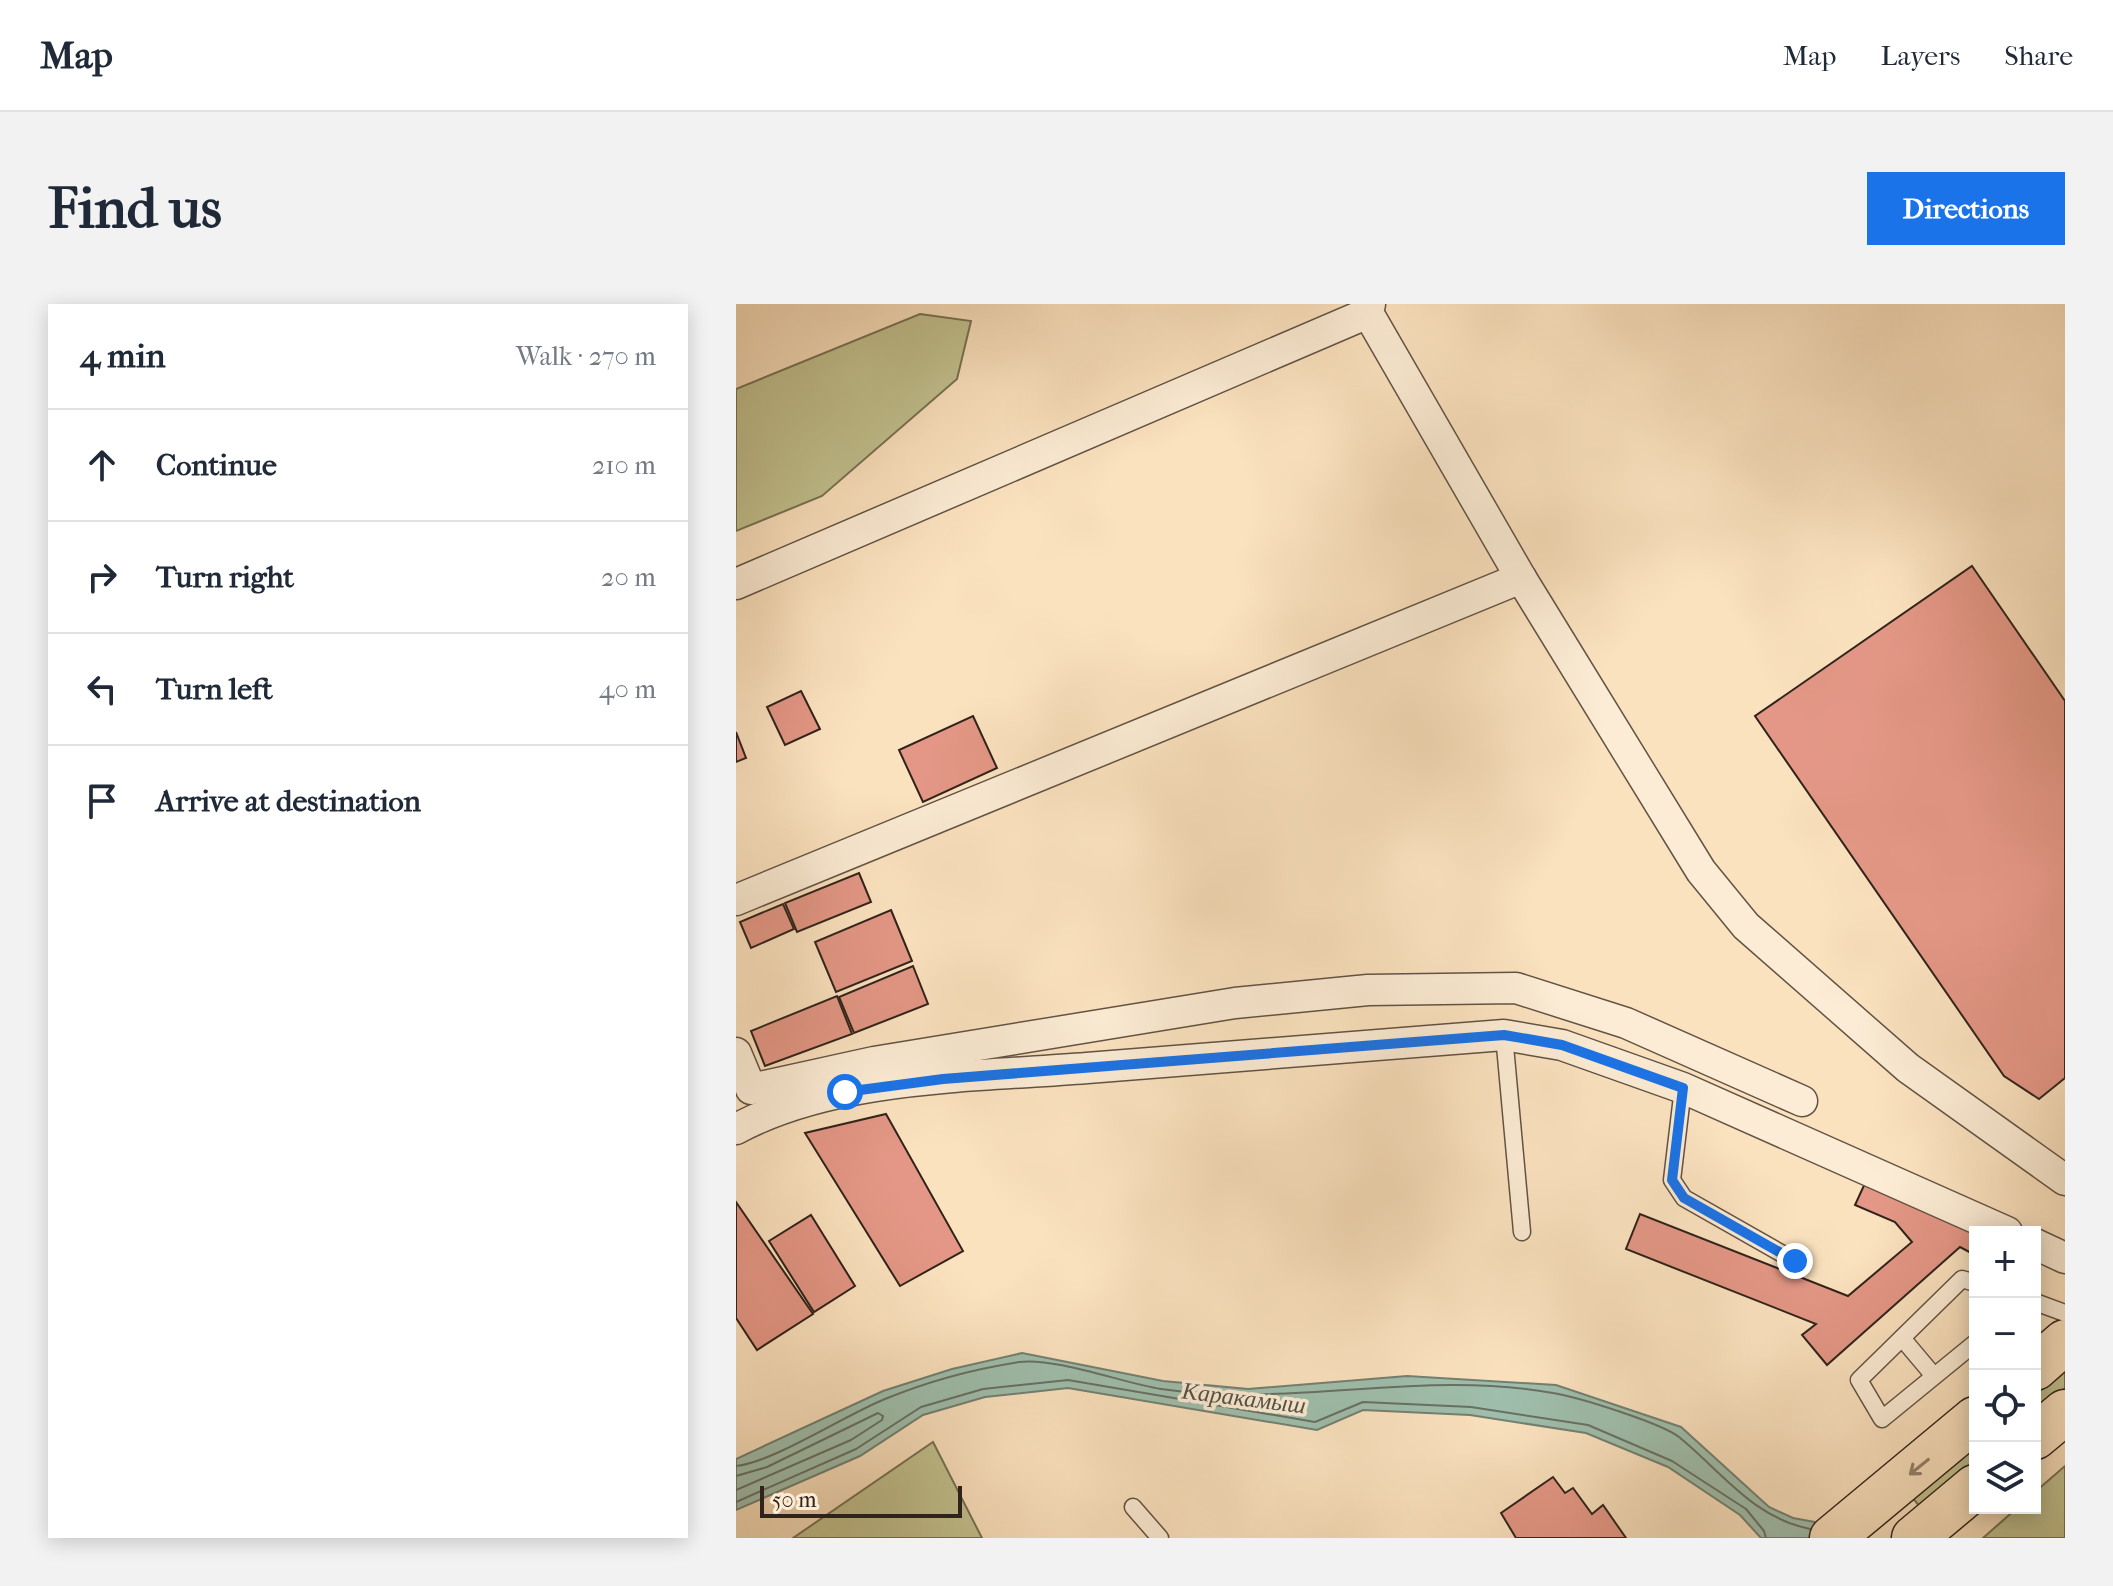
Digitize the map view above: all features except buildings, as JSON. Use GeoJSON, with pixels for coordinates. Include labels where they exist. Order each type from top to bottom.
{"type":"FeatureCollection","features":[{"type":"Feature","properties":{"kind":"highway"},"geometry":{"type":"LineString","coordinates":[[2041,1363],[2065,1342]]}},
{"type":"Feature","properties":{"kind":"highway"},"geometry":{"type":"LineString","coordinates":[[2041,1432],[2065,1412]]}},
{"type":"Feature","properties":{"kind":"highway"},"geometry":{"type":"LineString","coordinates":[[1847,1526],[1969,1424]]}},
{"type":"Feature","properties":{"kind":"highway"},"geometry":{"type":"LineString","coordinates":[[1914,1538],[1969,1492]]}},
{"type":"Feature","properties":{"kind":"street"},"geometry":{"type":"LineString","coordinates":[[736,584],[1369,309],[1521,578],[1701,871],[1746,926],[1908,1068],[2065,1180]]}},
{"type":"Feature","properties":{"kind":"street"},"geometry":{"type":"LineString","coordinates":[[736,900],[1521,578]]}},
{"type":"Feature","properties":{"kind":"street"},"geometry":{"type":"LineString","coordinates":[[736,1053],[751,1089],[874,1062],[1235,1003],[1368,990],[1516,988],[1626,1023],[1802,1101]]}},
{"type":"Feature","properties":{"kind":"street"},"geometry":{"type":"LineString","coordinates":[[736,1129],[755,1119],[845,1092],[943,1079],[1504,1035],[1562,1045],[1683,1088],[1994,1226]]}},
{"type":"Feature","properties":{"kind":"street"},"geometry":{"type":"LineString","coordinates":[[2041,1247],[2065,1258]]}},
{"type":"Feature","properties":{"kind":"lane"},"geometry":{"type":"LineString","coordinates":[[1504,1035],[1522,1232]]}},
{"type":"Feature","properties":{"kind":"lane"},"geometry":{"type":"LineString","coordinates":[[1683,1088],[1672,1180],[1684,1198],[1795,1261]]}},
{"type":"Feature","properties":{"kind":"lane"},"geometry":{"type":"LineString","coordinates":[[1969,1281],[1962,1279],[1859,1380],[1882,1419],[1969,1348]]}},
{"type":"Feature","properties":{"kind":"lane"},"geometry":{"type":"LineString","coordinates":[[2041,1304],[2065,1313]]}},
{"type":"Feature","properties":{"kind":"lane"},"geometry":{"type":"LineString","coordinates":[[1902,1338],[1934,1376]]}},
{"type":"Feature","properties":{"kind":"lane"},"geometry":{"type":"LineString","coordinates":[[1133,1507],[1160,1538]]}},
{"type":"Feature","properties":{"kind":"green space"},"geometry":{"type":"Polygon","coordinates":[[[920,314],[971,321],[957,379],[822,496],[736,531],[736,389],[920,314]]]}},
{"type":"Feature","properties":{"kind":"green space"},"geometry":{"type":"Polygon","coordinates":[[[2065,1364],[2065,1388],[2041,1408],[2041,1384],[2065,1364]]]}},
{"type":"Feature","properties":{"kind":"green space"},"geometry":{"type":"Polygon","coordinates":[[[933,1442],[982,1538],[793,1538],[933,1442]]]}},
{"type":"Feature","properties":{"kind":"green space"},"geometry":{"type":"Polygon","coordinates":[[[1969,1445],[1969,1469],[1922,1509],[1910,1495],[1969,1445]]]}},
{"type":"Feature","properties":{"kind":"green space"},"geometry":{"type":"Polygon","coordinates":[[[2065,1466],[2065,1538],[1983,1538],[2010,1514],[2041,1514],[2041,1487],[2065,1466]]]}},
{"type":"Feature","properties":{"kind":"water","name":"Каракамыш"},"geometry":{"type":"Polygon","coordinates":[[[1022,1353],[1163,1381],[1248,1389],[1407,1376],[1556,1385],[1681,1427],[1769,1507],[1793,1518],[1820,1523],[1831,1538],[1761,1538],[1740,1515],[1668,1467],[1586,1433],[1470,1415],[1363,1410],[1317,1430],[1068,1388],[985,1397],[923,1415],[860,1456],[736,1510],[736,1459],[883,1391],[952,1369],[1022,1353]]]}},
{"type":"Feature","properties":{"kind":"route"},"geometry":{"type":"LineString","coordinates":[[845,1092],[943,1079],[1504,1035],[1562,1045],[1683,1088],[1672,1180],[1684,1198],[1795,1261]]}}]}
